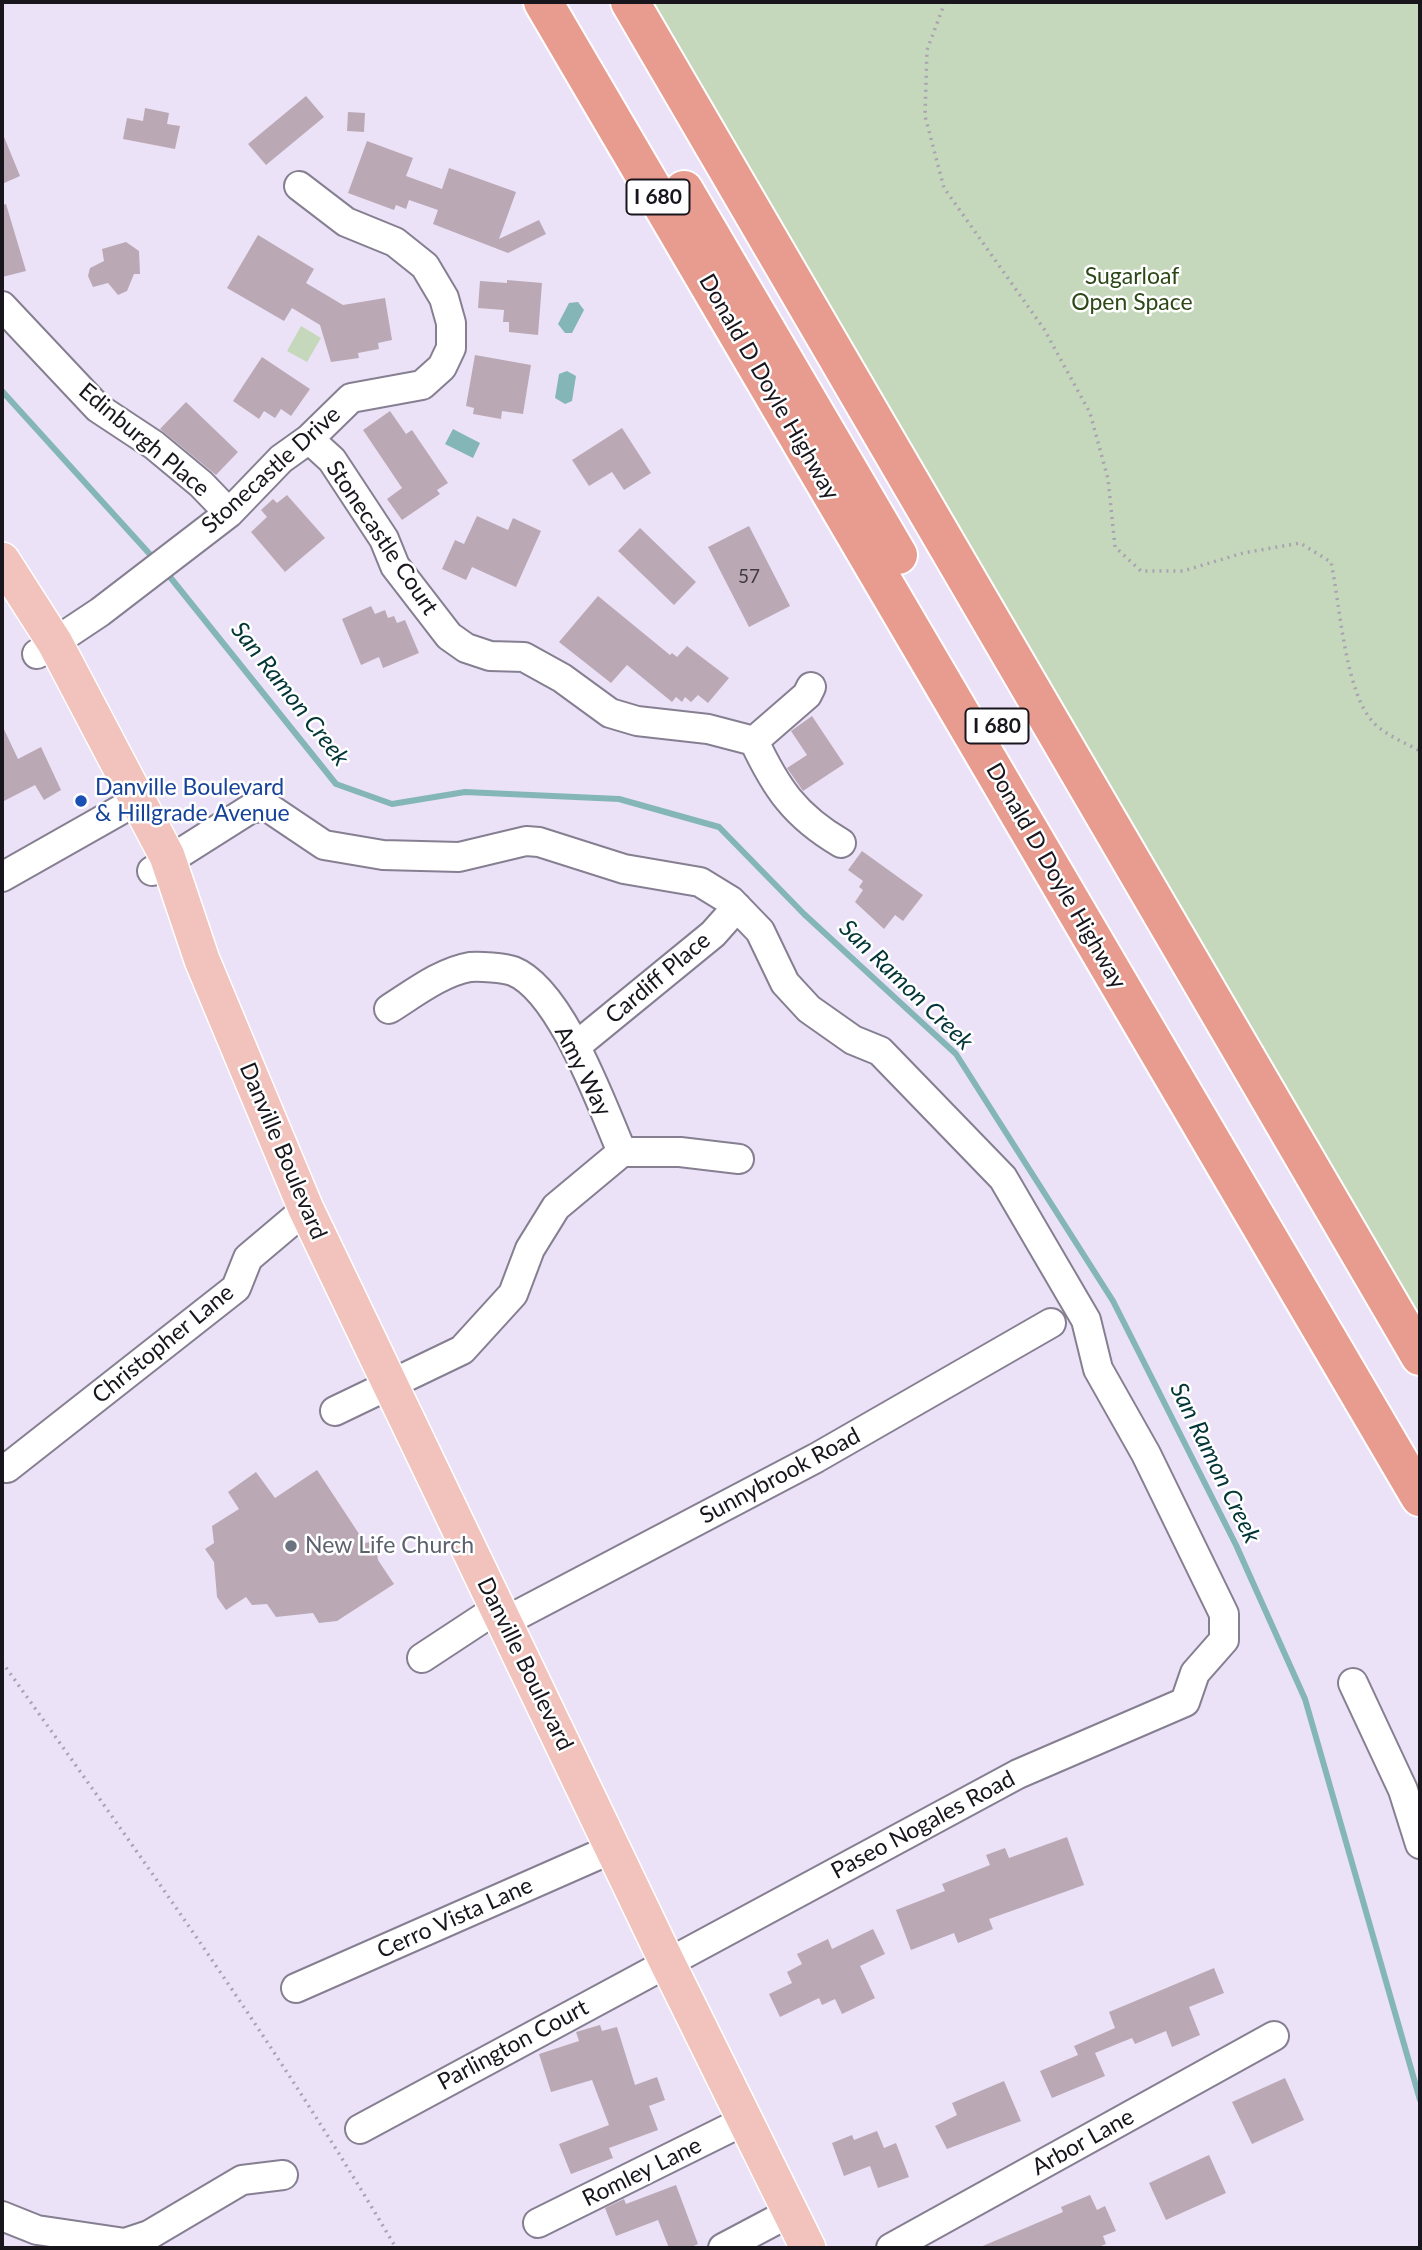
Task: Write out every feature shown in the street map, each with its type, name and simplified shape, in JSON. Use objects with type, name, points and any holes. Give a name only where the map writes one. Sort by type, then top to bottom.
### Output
[{"type":"highway","name":"Donald D Doyle Highway","points":[[543,2],[1420,1497]]},
{"type":"highway","name":"I 680","points":[[572,2],[761,317],[1420,1451]]},
{"type":"highway","name":"I 680","points":[[630,2],[1420,1356]]},
{"type":"main road","name":"Danville Boulevard","points":[[2,560],[130,804],[202,960],[306,1209],[667,1962],[808,2248]]},
{"type":"main road","name":"Danville Boulevard","points":[[2,591],[46,648]]},
{"type":"street","name":"Stonecastle Drive","points":[[46,648],[218,521],[281,459],[309,439],[351,398],[422,384],[442,367],[450,348],[451,323],[444,298],[425,266],[395,242],[346,222],[299,186]]},
{"type":"street","name":"Edinburgh Place","points":[[2,306],[98,408],[154,445],[201,484],[218,521]]},
{"type":"street","name":"Stonecastle Court","points":[[309,439],[332,460],[384,540],[395,566],[449,636],[466,648],[490,656],[524,657],[562,678],[610,713],[637,721],[708,729],[754,741]]},
{"type":"street","points":[[811,687],[807,695],[754,741],[773,780],[803,816],[811,825],[841,843]]},
{"type":"street","points":[[2,877],[130,804]]},
{"type":"street","points":[[160,867],[250,809],[266,806],[324,845],[383,855],[459,857],[526,841],[539,842],[624,869],[700,883],[737,907]]},
{"type":"street","name":"Cardiff Place","points":[[576,1046],[713,934],[737,907]]},
{"type":"street","name":"Paseo Nogales Road","points":[[667,1962],[1018,1774],[1185,1702],[1195,1674],[1224,1640],[1224,1614],[1152,1466],[1098,1369],[1086,1320],[1003,1178],[880,1051],[853,1040],[809,1009],[785,983],[760,931],[737,907]]},
{"type":"street","name":"Amy Way","points":[[390,1010],[430,984],[471,967],[513,971],[539,991],[576,1046],[622,1152]]},
{"type":"street","points":[[335,1411],[391,1387],[462,1350],[513,1294],[530,1249],[556,1207],[622,1152],[680,1152],[739,1159]]},
{"type":"street","name":"Christopher Lane","points":[[7,1468],[236,1288],[248,1258],[306,1209]]},
{"type":"street","name":"Sunnybrook Road","points":[[422,1658],[501,1615],[816,1458],[1051,1323]]},
{"type":"street","points":[[1353,1683],[1403,1790],[1420,1844]]},
{"type":"street","name":"Cerro Vista Lane","points":[[296,1987],[614,1847]]},
{"type":"street","name":"Parlington Court","points":[[360,2129],[667,1962]]},
{"type":"street","name":"Arbor Lane","points":[[891,2248],[1274,2036]]},
{"type":"street","name":"Romley Lane","points":[[538,2223],[746,2120]]},
{"type":"street","points":[[2,2216],[37,2230],[125,2243],[149,2235],[242,2179],[283,2175]]},
{"type":"street","points":[[723,2248],[791,2212]]},
{"type":"path","points":[[945,2],[927,50],[925,116],[944,188],[1044,329],[1090,413],[1108,479],[1115,547],[1141,571],[1183,571],[1243,554],[1300,543],[1331,562],[1340,602],[1349,675],[1373,723],[1420,751]]},
{"type":"path","points":[[2,1662],[240,2000],[325,2126],[396,2248]]},
{"type":"green space","name":"Sugarloaf Open Space","points":[[630,2],[1420,2],[1420,1356]]},
{"type":"green space","points":[[301,326],[321,338],[307,362],[287,351]]},
{"type":"shaded area","points":[[578,302],[584,310],[572,333],[565,333],[558,324],[569,303]]},
{"type":"shaded area","points":[[567,371],[576,376],[572,401],[565,404],[555,398],[559,374]]},
{"type":"shaded area","points":[[453,429],[480,443],[473,458],[445,444]]},
{"type":"building","points":[[306,96],[324,117],[266,165],[248,144]]},
{"type":"building","points":[[145,108],[169,113],[167,124],[180,126],[175,149],[123,139],[127,118],[143,121]]},
{"type":"building","points":[[348,112],[365,113],[364,132],[347,131]]},
{"type":"building","points":[[2,132],[20,176],[2,184]]},
{"type":"building","points":[[367,141],[413,158],[406,176],[442,189],[449,168],[516,192],[499,239],[539,220],[546,234],[508,253],[433,224],[438,210],[409,200],[406,209],[396,205],[394,210],[348,193]]},
{"type":"building","points":[[6,204],[26,271],[2,277],[2,205]]},
{"type":"building","points":[[258,235],[314,269],[306,283],[343,305],[385,298],[392,340],[378,343],[379,349],[358,353],[359,358],[331,362],[320,325],[292,308],[284,321],[227,288]]},
{"type":"building","points":[[126,242],[139,251],[140,274],[134,274],[127,291],[118,295],[108,283],[93,287],[88,276],[90,268],[104,261],[102,249]]},
{"type":"building","points":[[507,280],[542,283],[538,335],[509,332],[509,322],[503,322],[504,310],[478,308],[480,281],[507,283]]},
{"type":"building","points":[[475,355],[531,365],[523,414],[502,411],[501,419],[473,414],[474,408],[466,406]]},
{"type":"building","points":[[262,357],[310,389],[291,416],[281,409],[275,418],[264,411],[259,419],[233,401]]},
{"type":"building","points":[[186,402],[238,452],[216,475],[160,429]]},
{"type":"building","points":[[390,411],[406,434],[412,430],[448,483],[437,490],[440,494],[402,520],[387,499],[402,488],[363,430]]},
{"type":"building","points":[[622,428],[651,473],[624,490],[612,472],[589,486],[572,460]]},
{"type":"building","points":[[287,495],[325,538],[285,572],[251,532],[267,517],[261,510],[273,499],[277,503]]},
{"type":"building","points":[[477,516],[508,530],[513,518],[541,531],[516,587],[472,567],[466,580],[442,569],[455,540],[464,544]]},
{"type":"building","points":[[749,526],[790,606],[749,627],[708,547]]},
{"type":"building","points":[[640,528],[696,582],[674,605],[618,551]]},
{"type":"building","points":[[598,596],[670,655],[672,653],[677,657],[687,646],[729,678],[708,703],[698,695],[691,702],[685,697],[682,702],[676,697],[672,702],[627,665],[611,683],[559,642]]},
{"type":"building","points":[[371,606],[375,614],[385,610],[388,618],[394,616],[397,623],[405,620],[419,653],[383,668],[379,657],[361,665],[342,619]]},
{"type":"building","points":[[812,716],[844,764],[803,791],[787,768],[807,755],[791,731]]},
{"type":"building","points":[[2,725],[18,759],[41,747],[61,790],[44,800],[35,785],[2,802]]},
{"type":"building","points":[[862,851],[923,895],[903,921],[895,915],[884,929],[855,902],[863,890],[859,887],[863,881],[848,870]]},
{"type":"building","name":"New Life Church","points":[[317,1470],[365,1543],[370,1542],[394,1584],[337,1621],[319,1623],[313,1613],[276,1617],[267,1604],[252,1605],[246,1597],[226,1610],[217,1597],[214,1562],[205,1549],[214,1543],[212,1526],[239,1509],[228,1492],[256,1472],[275,1498]]},
{"type":"building","points":[[1067,1837],[1084,1885],[989,1919],[993,1929],[958,1943],[954,1933],[911,1950],[896,1910],[945,1891],[942,1884],[990,1865],[986,1855],[1005,1848],[1009,1858]]},
{"type":"building","points":[[873,1929],[885,1954],[860,1966],[875,1998],[842,2014],[835,1999],[822,2005],[819,1998],[780,2017],[769,1994],[792,1983],[787,1972],[802,1964],[797,1954],[828,1939],[832,1949]]},
{"type":"building","points":[[1214,1968],[1224,1993],[1189,2007],[1200,2035],[1172,2047],[1166,2031],[1135,2044],[1132,2038],[1095,2053],[1105,2076],[1052,2098],[1040,2071],[1078,2055],[1074,2046],[1115,2028],[1109,2012]]},
{"type":"building","points":[[600,2025],[602,2031],[617,2027],[635,2085],[657,2077],[665,2100],[649,2106],[658,2130],[609,2148],[613,2158],[571,2174],[559,2144],[609,2125],[592,2080],[551,2092],[539,2054],[579,2041],[576,2032]]},
{"type":"building","points":[[1285,2078],[1304,2120],[1252,2144],[1232,2102]]},
{"type":"building","points":[[1004,2081],[1021,2121],[947,2149],[935,2126],[957,2115],[952,2103]]},
{"type":"building","points":[[877,2131],[884,2148],[896,2143],[909,2177],[878,2188],[870,2166],[844,2176],[832,2143],[852,2135],[854,2140]]},
{"type":"building","points":[[1209,2155],[1226,2193],[1166,2220],[1149,2183]]},
{"type":"building","points":[[676,2185],[698,2244],[689,2248],[669,2248],[658,2220],[616,2236],[605,2208],[624,2199],[626,2204]]},
{"type":"building","points":[[1090,2195],[1097,2210],[1105,2206],[1116,2231],[1103,2236],[1106,2244],[1096,2248],[978,2248],[1063,2212],[1061,2207]]},
{"type":"waterway","name":"San Ramon Creek","points":[[2,391],[156,561]]},
{"type":"waterway","name":"San Ramon Creek","points":[[166,572],[336,784],[392,804],[465,792],[619,799],[719,827],[804,914],[956,1054],[1113,1301],[1236,1545],[1305,1699],[1420,2100]]},
{"type":"place","name":"Danville Boulevard & Hillgrade Avenue","points":[[81,801]]},
{"type":"place","name":"New Life Church","points":[[291,1546]]}]
